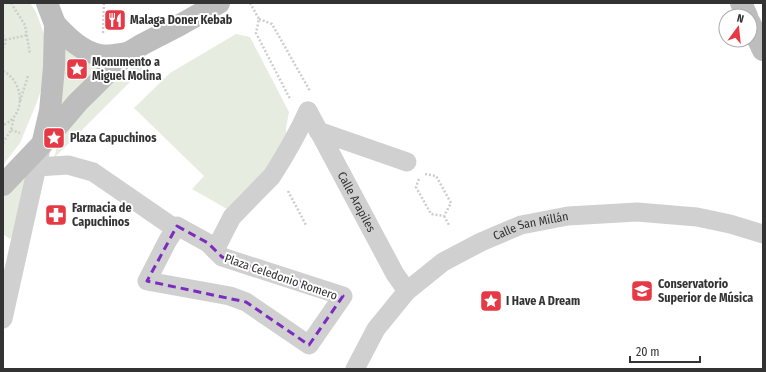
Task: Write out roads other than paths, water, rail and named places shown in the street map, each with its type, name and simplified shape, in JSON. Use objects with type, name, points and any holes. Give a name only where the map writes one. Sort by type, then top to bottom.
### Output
[{"type":"main road","points":[[47,3],[55,24],[66,36],[84,50],[101,55],[128,53]]},
{"type":"main road","points":[[33,140],[78,102],[128,53],[219,3]]},
{"type":"main road","points":[[3,185],[50,111],[54,67],[55,24]]},
{"type":"street","name":"Calle Arapiles","points":[[215,250],[232,217],[272,176],[295,139],[308,111],[395,274],[407,291]]},
{"type":"street","points":[[318,131],[406,162]]},
{"type":"street","points":[[3,319],[10,254],[37,167],[33,140]]},
{"type":"street","points":[[37,167],[68,165],[94,172],[170,225]]},
{"type":"street","name":"Calle San Millán","points":[[355,369],[376,329],[407,291],[443,262],[481,242],[521,225],[568,216],[637,212],[697,217],[730,224],[763,234]]},
{"type":"street","name":"Plaza Celedonio Romero","points":[[177,226],[208,243],[215,250],[222,257],[343,296],[309,345],[246,302],[230,296],[147,281],[177,226]]},
{"type":"place","name":"Malaga Doner Kebab","points":[[115,20]]},
{"type":"place","name":"Monumento a Miguel Molina","points":[[77,69]]},
{"type":"place","name":"Plaza Capuchinos","points":[[54,138]]},
{"type":"place","name":"Farmacia de Capuchinos","points":[[56,215]]},
{"type":"place","name":"Conservatorio Superior de Música","points":[[642,291]]},
{"type":"place","name":"I Have A Dream","points":[[491,301]]}]
